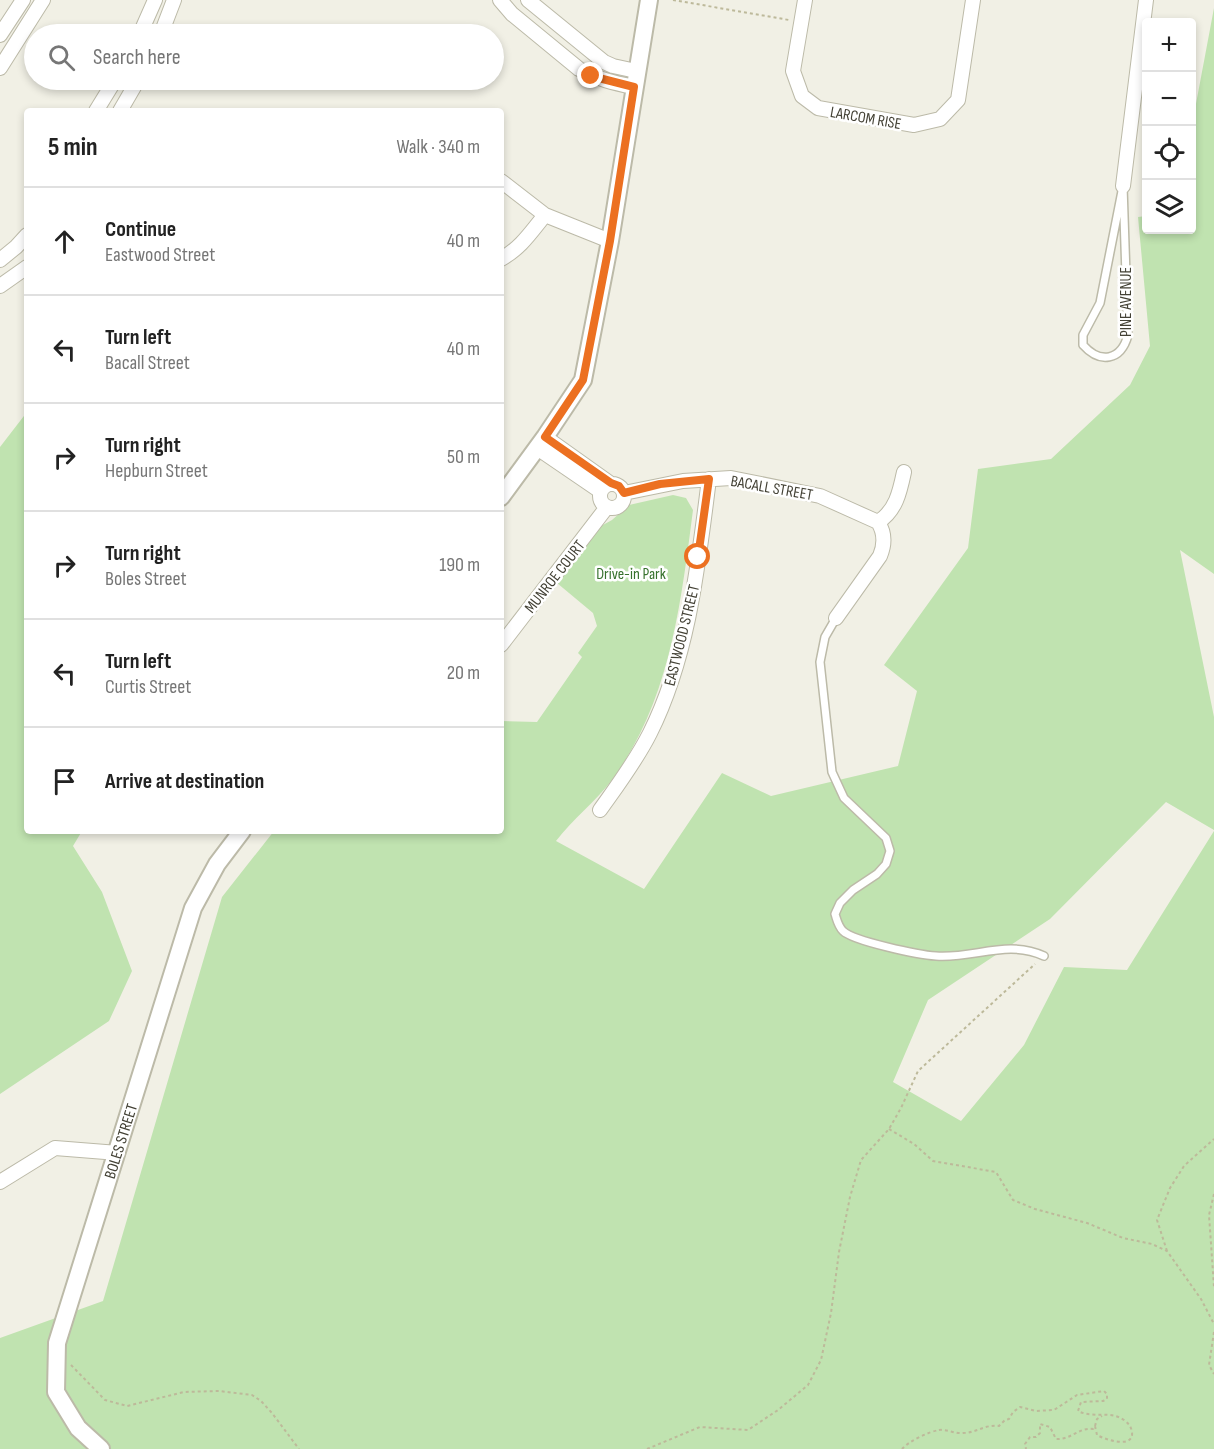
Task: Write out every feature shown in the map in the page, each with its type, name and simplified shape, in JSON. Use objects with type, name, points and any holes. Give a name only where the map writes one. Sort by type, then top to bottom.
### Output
[{"type":"street","points":[[0,35],[23,0]]},
{"type":"street","points":[[28,24],[43,0]]},
{"type":"street","points":[[144,24],[155,0]]},
{"type":"street","points":[[165,24],[174,0]]},
{"type":"street","points":[[500,0],[512,14],[579,69],[591,76],[635,79]]},
{"type":"street","points":[[528,0],[604,62],[635,79]]},
{"type":"street","points":[[504,493],[583,380],[610,241],[649,0]]},
{"type":"street","name":"LARCOM RISE","points":[[805,0],[793,71],[802,96],[818,108],[914,125],[940,119],[958,100],[973,0]]},
{"type":"street","name":"PINE AVENUE","points":[[1123,186],[1146,0]]},
{"type":"street","points":[[0,68],[24,30]]},
{"type":"street","points":[[98,108],[109,90]]},
{"type":"street","points":[[122,108],[132,90]]},
{"type":"street","points":[[504,183],[545,215],[610,241]]},
{"type":"street","points":[[504,257],[521,246],[545,215]]},
{"type":"street","points":[[0,260],[24,238]]},
{"type":"street","points":[[0,286],[24,269]]},
{"type":"street","points":[[0,291],[0,299]]},
{"type":"street","points":[[541,442],[606,487],[619,486],[624,493],[620,506],[607,507],[600,501],[606,487]]},
{"type":"street","points":[[836,618],[880,556],[884,537],[879,522],[885,518],[895,503],[904,472]]},
{"type":"street","name":"BACALL STREET","points":[[624,493],[660,484],[709,479],[751,481],[820,496],[879,522]]},
{"type":"street","name":"EASTWOOD STREET","points":[[600,810],[621,781],[649,734],[671,681],[691,601],[709,479]]},
{"type":"street","name":"MUNROE COURT","points":[[504,641],[607,507]]},
{"type":"street","name":"BOLES STREET","points":[[101,1449],[78,1428],[56,1392],[57,1342],[193,908],[217,864],[240,834]]},
{"type":"street","points":[[0,1182],[55,1148],[118,1153]]},
{"type":"lane","name":"PINE AVENUE","points":[[1123,186],[1128,335],[1125,346],[1118,353],[1108,358],[1098,357],[1083,345],[1083,335],[1100,303],[1123,186]]},
{"type":"lane","points":[[836,618],[825,637],[820,662],[832,772],[844,798],[886,838],[890,851],[886,864],[877,874],[840,903],[836,914],[838,924],[844,932],[857,938],[936,956],[1016,948],[1044,957]]},
{"type":"path","points":[[673,0],[801,22]]},
{"type":"path","points":[[647,1449],[700,1427],[748,1430],[778,1410],[808,1385],[821,1360],[831,1314],[839,1252],[861,1160],[889,1129],[918,1071],[1044,957]]},
{"type":"path","points":[[889,1129],[914,1144],[933,1161],[996,1172],[1013,1200],[1035,1209],[1087,1223],[1123,1238],[1152,1244],[1167,1251]]},
{"type":"path","points":[[1214,1139],[1184,1166],[1170,1188],[1157,1220],[1167,1251],[1201,1299],[1214,1324]]},
{"type":"path","points":[[1214,1194],[1209,1215],[1214,1287]]},
{"type":"path","points":[[1214,1332],[1209,1365],[1214,1374]]},
{"type":"path","points":[[57,1342],[68,1362],[105,1400],[127,1406],[184,1392],[219,1391],[252,1395],[272,1413],[299,1449]]},
{"type":"path","points":[[1209,1365],[1214,1369]]},
{"type":"path","points":[[902,1449],[915,1438],[940,1430],[965,1433],[984,1426],[999,1426],[1020,1407],[1036,1411],[1054,1410],[1081,1394],[1104,1391],[1107,1394],[1107,1399],[1103,1401],[1081,1402],[1078,1407],[1078,1411],[1084,1414],[1102,1416]]},
{"type":"path","points":[[1110,1414],[1131,1426],[1131,1438],[1127,1442],[1116,1442],[1102,1438],[1095,1433],[1095,1426],[1097,1419],[1110,1414]]},
{"type":"path","points":[[1026,1449],[1025,1444],[1030,1437],[1036,1437],[1040,1433],[1040,1424],[1050,1427],[1056,1439],[1060,1440],[1068,1439],[1083,1429],[1093,1429],[1095,1426]]},
{"type":"green space","name":"Drive-in Park","points":[[1214,8],[1214,574],[1180,550],[1214,717],[1214,830],[1166,802],[1050,919],[928,1000],[893,1082],[961,1121],[1024,1045],[1064,967],[1127,970],[1214,831],[1214,1449],[0,1449],[0,1338],[103,1301],[222,897],[272,834],[504,834],[504,721],[537,722],[582,657],[578,653],[597,626],[593,613],[557,583],[601,526],[612,520],[629,505],[673,495],[686,498],[693,510],[677,615],[660,684],[632,750],[612,780],[556,841],[644,889],[722,773],[771,796],[898,766],[917,691],[884,665],[968,548],[978,469],[1051,459],[1130,385],[1150,346],[1138,217],[1142,216],[1142,234],[1196,234],[1196,104]]},
{"type":"green space","points":[[24,416],[24,834],[80,834],[73,846],[102,892],[132,971],[109,1021],[0,1094],[0,447]]},
{"type":"route","points":[[591,76],[634,87],[610,241],[583,380],[545,437],[611,483],[619,486],[624,493],[660,484],[709,479],[698,557]]}]
